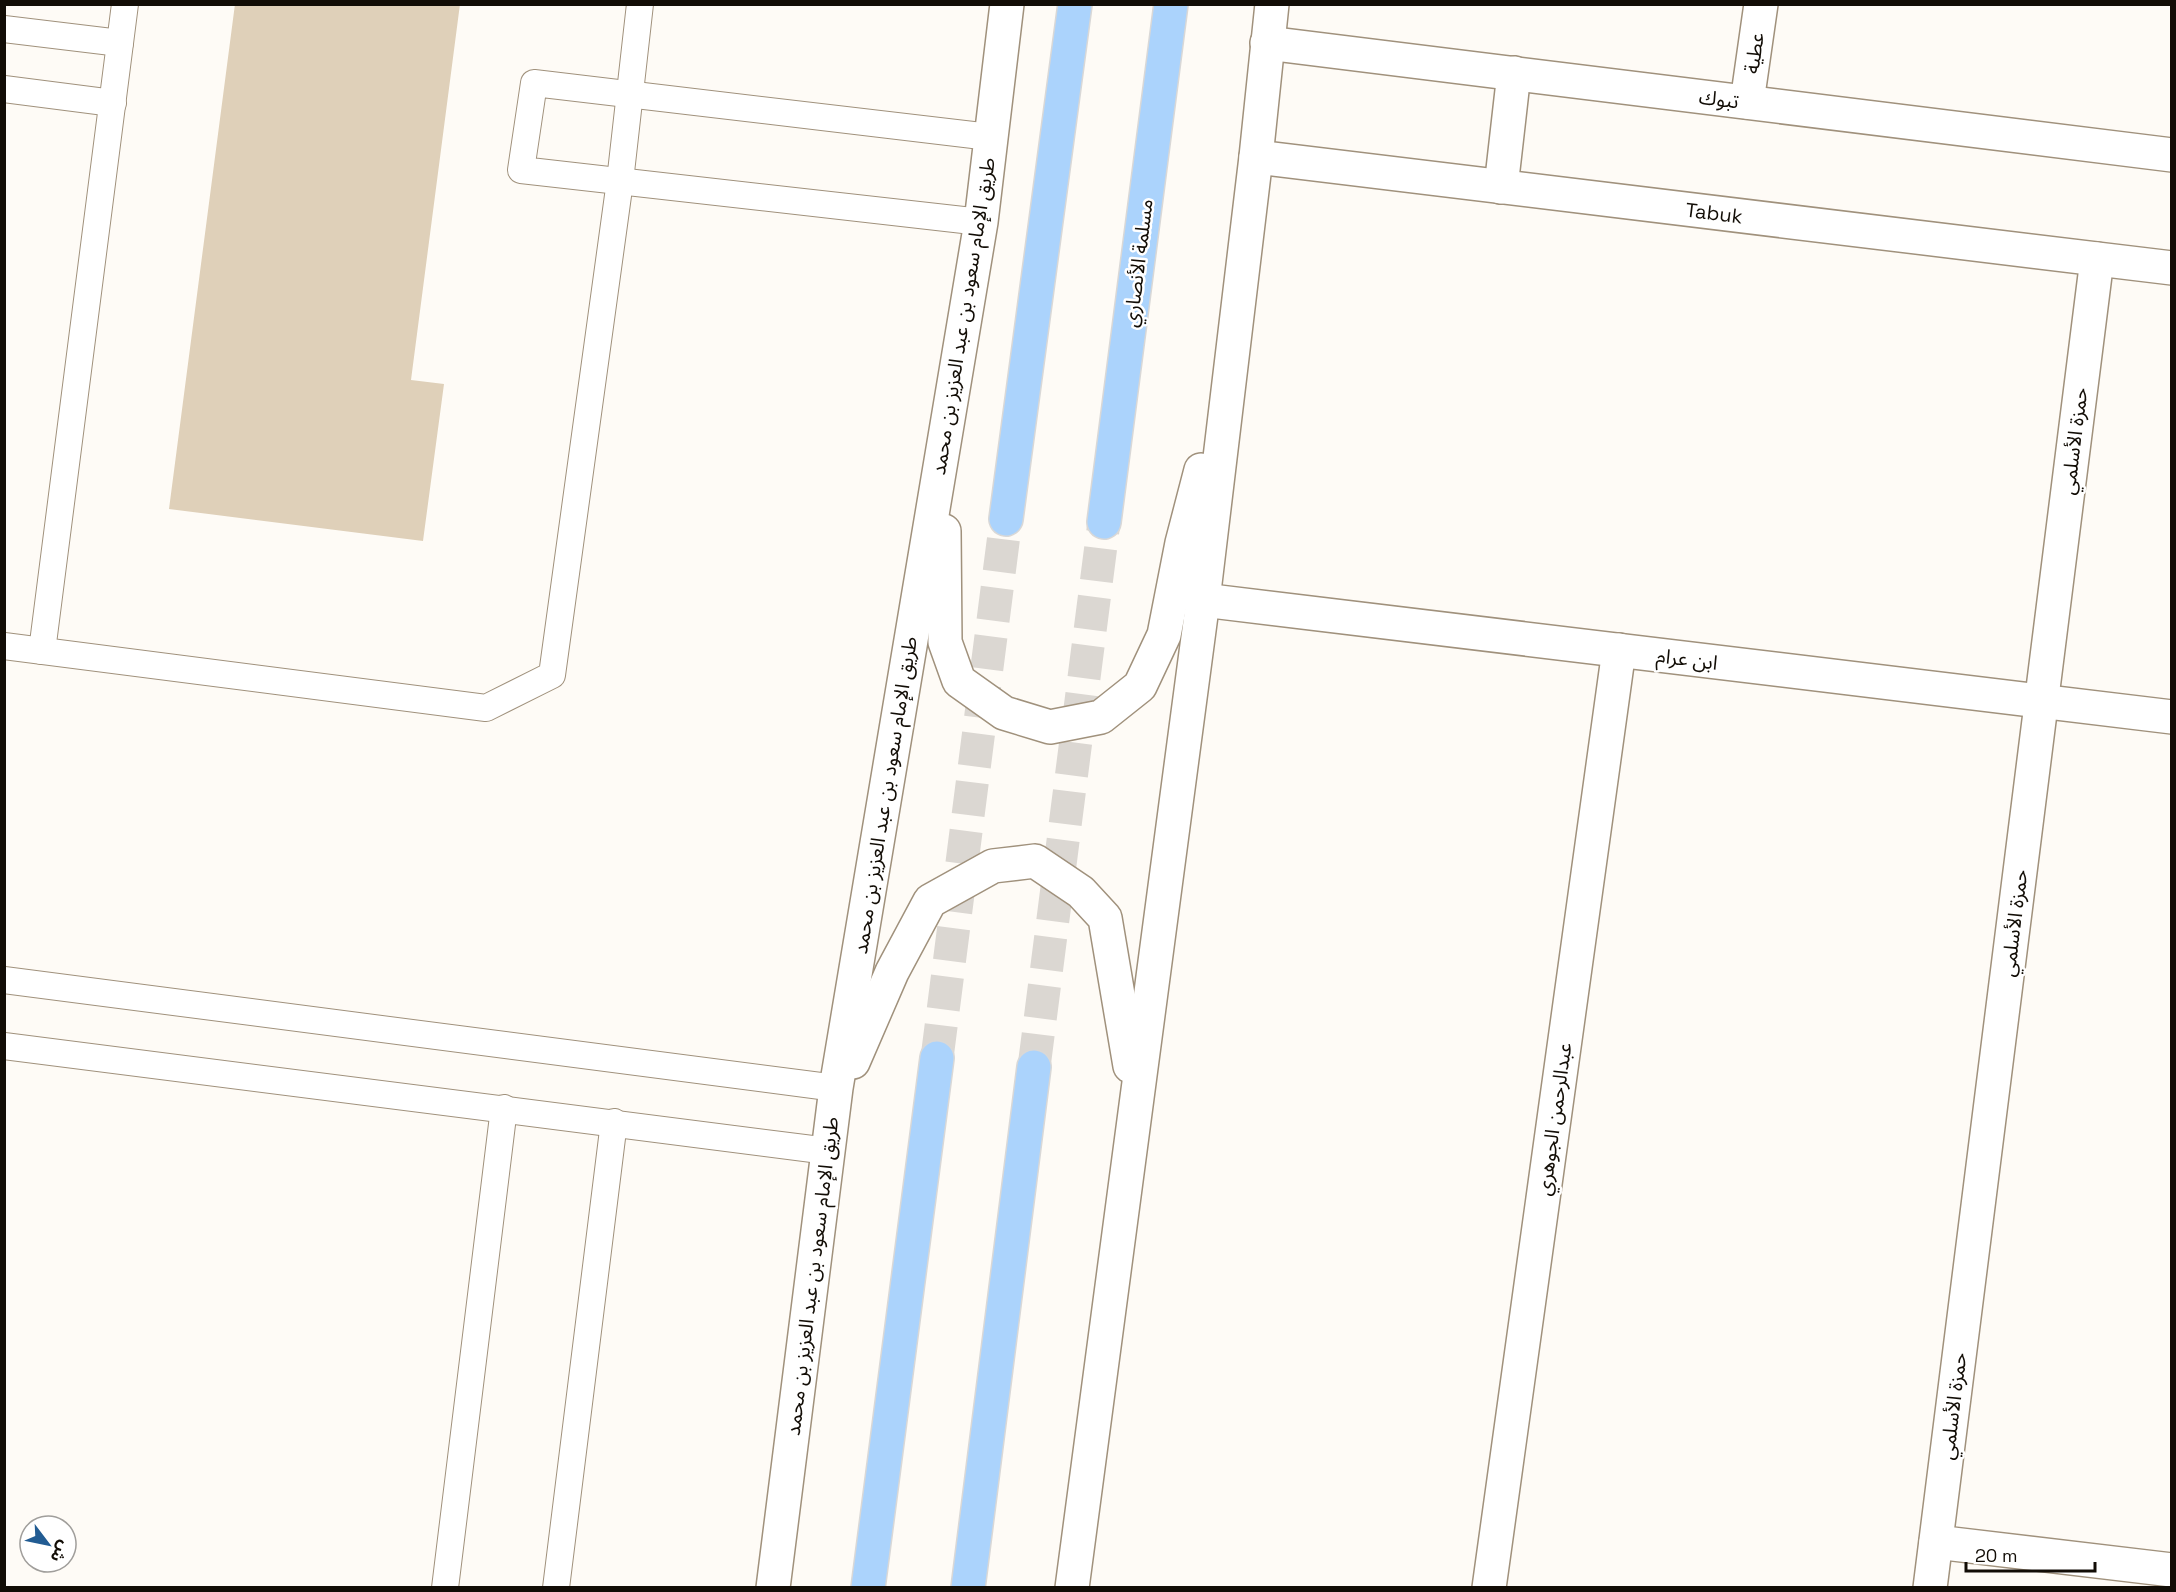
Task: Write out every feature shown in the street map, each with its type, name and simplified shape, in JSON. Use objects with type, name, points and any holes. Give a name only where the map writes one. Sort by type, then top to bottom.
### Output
[{"type":"main road","points":[[1006,519],[1076,4]]},
{"type":"main road","name":"مسلمة الأنصاري","points":[[1104,522],[1171,4]]},
{"type":"main road","points":[[868,1587],[936,1058]]},
{"type":"main road","points":[[968,1587],[1034,1067]]},
{"type":"street","name":"طريق الإمام سعود بن عبد العزيز بن محمد","points":[[773,1587],[834,1099],[981,222],[1007,4]]},
{"type":"street","points":[[1072,1587],[1203,600],[1272,4]]},
{"type":"street","name":"عطية","points":[[1748,102],[1761,4]]},
{"type":"street","name":"تبوك","points":[[1267,43],[2172,154]]},
{"type":"street","points":[[1501,187],[1514,73]]},
{"type":"street","name":"Tabuk","points":[[1256,157],[2172,268]]},
{"type":"street","name":"حمزة الأسلمي","points":[[1930,1587],[2097,259]]},
{"type":"street","points":[[946,424],[945,642],[959,681],[1004,713],[1050,727],[1101,717],[1140,686],[1164,635],[1182,543],[1235,335]]},
{"type":"street","name":"ابن عرام","points":[[1203,600],[2172,717]]},
{"type":"street","name":"عبدالرحمن الجوهري","points":[[1489,1587],[1619,650]]},
{"type":"street","points":[[834,1099],[892,972],[930,901],[993,866],[1035,861],[1081,892],[1105,918],[1136,1104]]},
{"type":"street","points":[[1936,1542],[2172,1570]]},
{"type":"lane","points":[[42,651],[125,4]]},
{"type":"lane","points":[[4,646],[486,708],[552,675],[620,182],[640,4]]},
{"type":"lane","points":[[4,28],[120,43]]},
{"type":"lane","points":[[981,222],[521,170],[534,83],[990,137]]},
{"type":"lane","points":[[4,89],[113,103]]},
{"type":"lane","points":[[4,980],[834,1099]]},
{"type":"lane","points":[[4,1046],[828,1151]]},
{"type":"lane","points":[[445,1587],[504,1108]]},
{"type":"lane","points":[[556,1587],[614,1122]]},
{"type":"building","points":[[235,4],[460,4],[411,380],[444,384],[423,541],[169,509]]},
{"type":"tunnel","points":[[937,1058],[1006,519]]},
{"type":"tunnel","points":[[1034,1067],[1104,522]]}]
